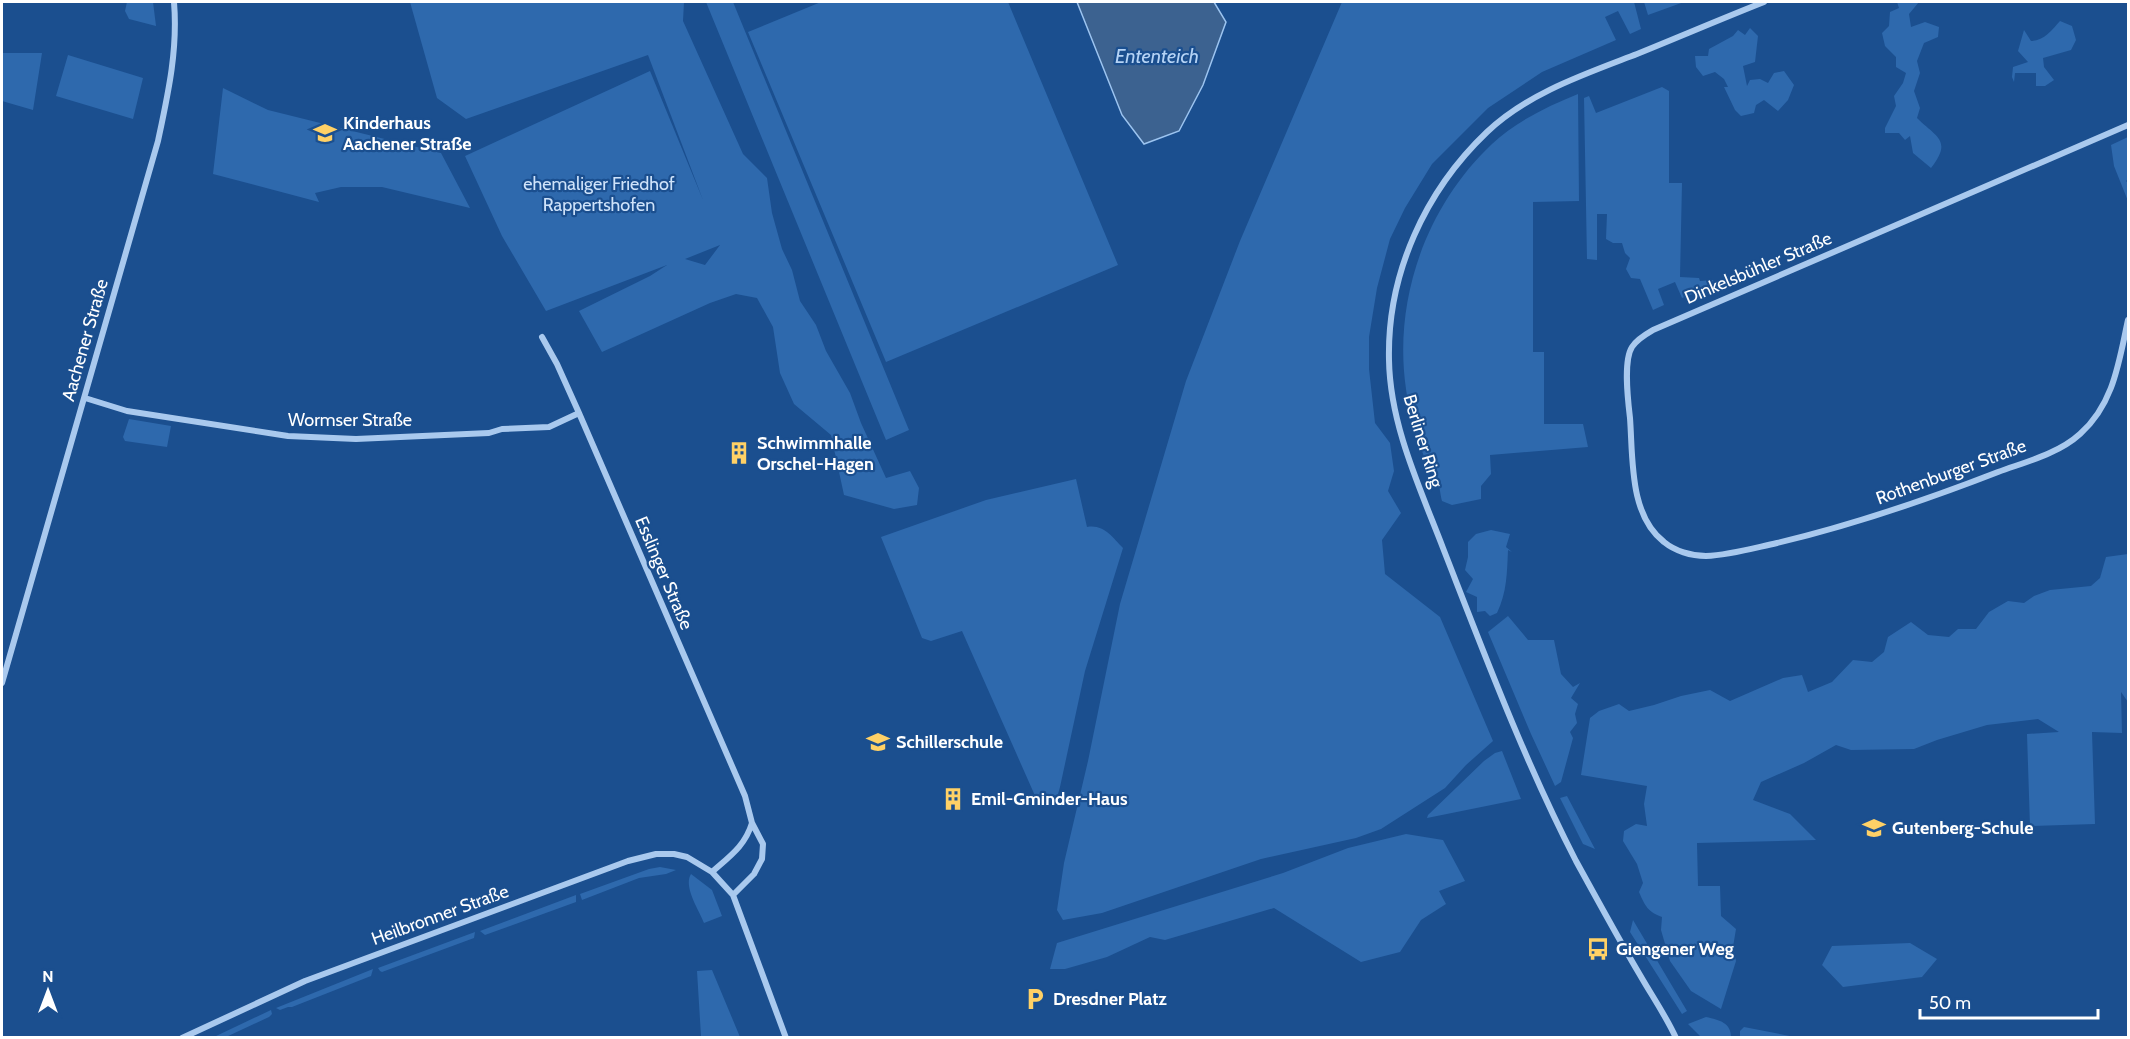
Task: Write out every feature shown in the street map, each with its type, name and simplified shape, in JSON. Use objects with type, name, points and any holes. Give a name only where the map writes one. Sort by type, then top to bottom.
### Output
[{"type":"street","name":"Aachener Straße","points":[[2,683],[158,141],[172,75],[175,41],[174,2]]},
{"type":"street","name":"Berliner Ring","points":[[1676,1038],[1577,861],[1545,798],[1481,645],[1416,476],[1400,426],[1392,394],[1389,360],[1390,327],[1396,288],[1411,241],[1438,190],[1487,132],[1526,102],[1575,78],[1764,2]]},
{"type":"street","name":"Dinkelsbühler Straße","points":[[1705,556],[1690,554],[1663,542],[1649,525],[1641,507],[1634,473],[1628,371],[1628,356],[1640,338],[1653,330],[2128,125]]},
{"type":"street","name":"Rothenburger Straße","points":[[1705,556],[1740,552],[1868,518],[1942,494],[2052,451],[2079,435],[2093,421],[2109,396],[2128,320]]},
{"type":"street","name":"Esslinger Straße","points":[[542,337],[579,413],[745,796],[752,823],[764,844],[762,859],[754,874],[733,895]]},
{"type":"street","name":"Wormser Straße","points":[[85,398],[127,411],[309,438],[356,439],[480,434],[502,429],[549,428],[579,413]]},
{"type":"street","points":[[752,823],[748,837],[712,872],[733,895],[786,1038]]},
{"type":"street","name":"Heilbronner Straße","points":[[182,1038],[304,981],[636,859],[656,854],[674,854],[687,857],[712,872]]},
{"type":"green space","points":[[127,2],[153,2],[156,26],[129,19],[125,11]]},
{"type":"green space","name":"ehemaliger Friedhof Rappertshofen","points":[[410,2],[684,2],[683,21],[743,154],[767,178],[772,213],[800,301],[816,325],[826,351],[850,393],[886,478],[910,471],[919,488],[917,505],[894,509],[844,495],[831,435],[794,404],[780,373],[773,327],[757,298],[736,294],[710,303],[602,352],[579,311],[650,276],[667,265],[546,311],[502,236],[465,156],[650,71],[703,200],[648,55],[466,119],[437,98]],"holes":[[[720,245],[705,265],[685,259]]]},
{"type":"green space","points":[[706,2],[733,2],[909,430],[886,440]]},
{"type":"green space","points":[[821,2],[1008,2],[1118,265],[886,362],[748,32]]},
{"type":"green space","points":[[1342,2],[1634,2],[1641,29],[1630,34],[1618,11],[1605,17],[1616,40],[1542,72],[1488,108],[1432,164],[1405,208],[1390,239],[1377,288],[1369,337],[1369,369],[1375,423],[1390,443],[1394,471],[1388,491],[1401,513],[1382,540],[1385,574],[1440,617],[1493,741],[1445,788],[1381,829],[1356,838],[1261,859],[1102,913],[1063,920],[1057,910],[1064,863],[1088,761],[1120,604],[1186,381],[1240,241]]},
{"type":"green space","points":[[1644,2],[1684,2],[1648,15]]},
{"type":"green space","points":[[1897,2],[1919,2],[1909,14],[1911,27],[1925,22],[1939,27],[1938,37],[1924,43],[1917,61],[1920,73],[1914,91],[1920,108],[1917,118],[1936,135],[1941,145],[1941,151],[1931,168],[1913,153],[1910,136],[1905,140],[1899,133],[1885,133],[1885,128],[1896,106],[1894,96],[1903,83],[1906,73],[1896,67],[1896,57],[1885,46],[1882,33],[1889,26],[1890,12],[1899,8]]},
{"type":"green space","points":[[2060,21],[2072,26],[2076,40],[2071,50],[2043,58],[2044,67],[2054,80],[2045,86],[2036,86],[2036,73],[2015,73],[2014,82],[2013,67],[2028,62],[2018,51],[2024,30],[2031,41],[2036,41]]},
{"type":"green space","points":[[1750,28],[1758,36],[1755,62],[1743,66],[1747,86],[1750,80],[1760,79],[1768,83],[1774,73],[1784,71],[1794,85],[1788,100],[1778,111],[1764,100],[1756,105],[1754,113],[1741,116],[1735,110],[1724,87],[1728,87],[1724,79],[1715,72],[1703,76],[1696,67],[1695,56],[1708,56],[1709,49],[1733,36],[1738,30],[1745,35]]},
{"type":"green space","points":[[2,53],[42,53],[33,110],[2,101]]},
{"type":"green space","points":[[68,55],[143,78],[133,119],[56,96]]},
{"type":"green space","points":[[1662,87],[1669,91],[1669,183],[1682,183],[1680,277],[1699,278],[1700,281],[1713,280],[1715,285],[1682,298],[1675,282],[1658,289],[1664,305],[1653,310],[1640,279],[1631,278],[1626,269],[1630,258],[1625,253],[1622,243],[1613,243],[1606,239],[1607,214],[1597,214],[1597,260],[1587,259],[1584,98],[1589,96],[1596,113]]},
{"type":"green space","points":[[223,88],[268,110],[441,153],[470,208],[382,187],[341,187],[315,193],[319,202],[213,174]]},
{"type":"green space","points":[[1578,94],[1579,201],[1533,202],[1533,352],[1544,352],[1544,424],[1583,424],[1588,447],[1490,455],[1491,474],[1481,486],[1481,499],[1452,505],[1442,501],[1437,479],[1424,456],[1406,389],[1403,355],[1405,322],[1410,289],[1419,256],[1432,225],[1449,196],[1492,144],[1532,115]]},
{"type":"green space","points":[[2128,137],[2128,179],[2126,181],[2128,201],[2114,166],[2111,145]]},
{"type":"green space","points":[[129,419],[171,426],[167,447],[125,441],[123,437]]},
{"type":"green space","points":[[1076,479],[1087,527],[1103,529],[1123,548],[1085,671],[1056,801],[1040,807],[962,631],[931,641],[922,638],[881,537],[986,500]]},
{"type":"green space","points":[[1491,530],[1510,534],[1506,547],[1512,552],[1508,550],[1503,598],[1497,613],[1490,616],[1485,611],[1477,612],[1477,597],[1466,592],[1473,579],[1465,570],[1468,542],[1476,534]]},
{"type":"green space","points":[[2128,554],[2128,702],[2121,692],[2122,733],[2092,732],[2095,824],[2030,826],[2027,734],[2059,732],[2038,719],[1987,725],[1914,749],[1851,750],[1836,745],[1804,763],[1761,782],[1753,800],[1790,814],[1816,840],[1697,843],[1698,886],[1720,886],[1721,916],[1736,929],[1733,947],[1736,961],[1721,1009],[1691,991],[1670,961],[1661,930],[1662,917],[1650,911],[1643,901],[1639,892],[1643,883],[1637,864],[1623,841],[1624,831],[1636,824],[1647,826],[1644,804],[1647,786],[1581,775],[1590,718],[1599,711],[1619,704],[1629,711],[1710,690],[1730,701],[1783,678],[1802,675],[1808,692],[1832,682],[1853,660],[1872,662],[1884,652],[1888,637],[1911,622],[1928,635],[1949,637],[1958,629],[1976,629],[1989,612],[2008,601],[2024,603],[2050,590],[2091,586],[2100,578],[2106,557]]},
{"type":"green space","points":[[1508,616],[1528,640],[1554,640],[1561,674],[1573,687],[1580,683],[1571,698],[1578,704],[1575,714],[1577,723],[1570,732],[1573,738],[1561,782],[1555,786],[1488,632]]},
{"type":"green space","points":[[1502,751],[1521,799],[1427,818],[1484,761]]},
{"type":"green space","points":[[1567,796],[1595,849],[1583,844],[1560,798]]},
{"type":"green space","points":[[1406,834],[1443,840],[1465,881],[1439,891],[1446,904],[1421,920],[1400,952],[1361,962],[1274,908],[1165,940],[1150,937],[1107,957],[1065,969],[1050,969],[1057,943],[1283,873],[1348,848]]},
{"type":"green space","points":[[660,867],[676,870],[639,878],[582,900],[580,894]]},
{"type":"green space","points":[[691,874],[712,890],[722,916],[704,923],[690,892]]},
{"type":"green space","points":[[576,895],[576,902],[485,935],[480,931]]},
{"type":"green space","points":[[1633,920],[1687,1011],[1682,1014],[1630,932]]},
{"type":"green space","points":[[475,932],[474,938],[382,972],[378,968]]},
{"type":"green space","points":[[1910,943],[1937,959],[1922,977],[1843,987],[1822,965],[1832,946]]},
{"type":"green space","points":[[373,969],[371,976],[292,1007],[280,1010],[276,1008]]},
{"type":"green space","points":[[712,970],[740,1037],[688,1037],[701,1036],[697,971]]},
{"type":"green space","points":[[271,1010],[272,1014],[269,1017],[226,1037],[214,1037]]},
{"type":"green space","points":[[1706,1017],[1727,1025],[1731,1037],[1701,1037],[1688,1024]]},
{"type":"green space","points":[[1744,1027],[1795,1037],[1740,1037],[1740,1031]]},
{"type":"water","name":"Ententeich","points":[[1077,2],[1214,2],[1226,22],[1203,85],[1179,131],[1144,144],[1122,115]]},
{"type":"place","name":"Kinderhaus Aachener Straße","points":[[325,133]]},
{"type":"place","name":"Schwimmhalle Orschel-Hagen","points":[[739,453]]},
{"type":"place","name":"Schillerschule","points":[[878,742]]},
{"type":"place","name":"Emil-Gminder-Haus","points":[[953,799]]},
{"type":"place","name":"Gutenberg-Schule","points":[[1874,828]]},
{"type":"place","name":"Giengener Weg","points":[[1598,949]]},
{"type":"place","name":"Dresdner Platz","points":[[1035,999]]}]
